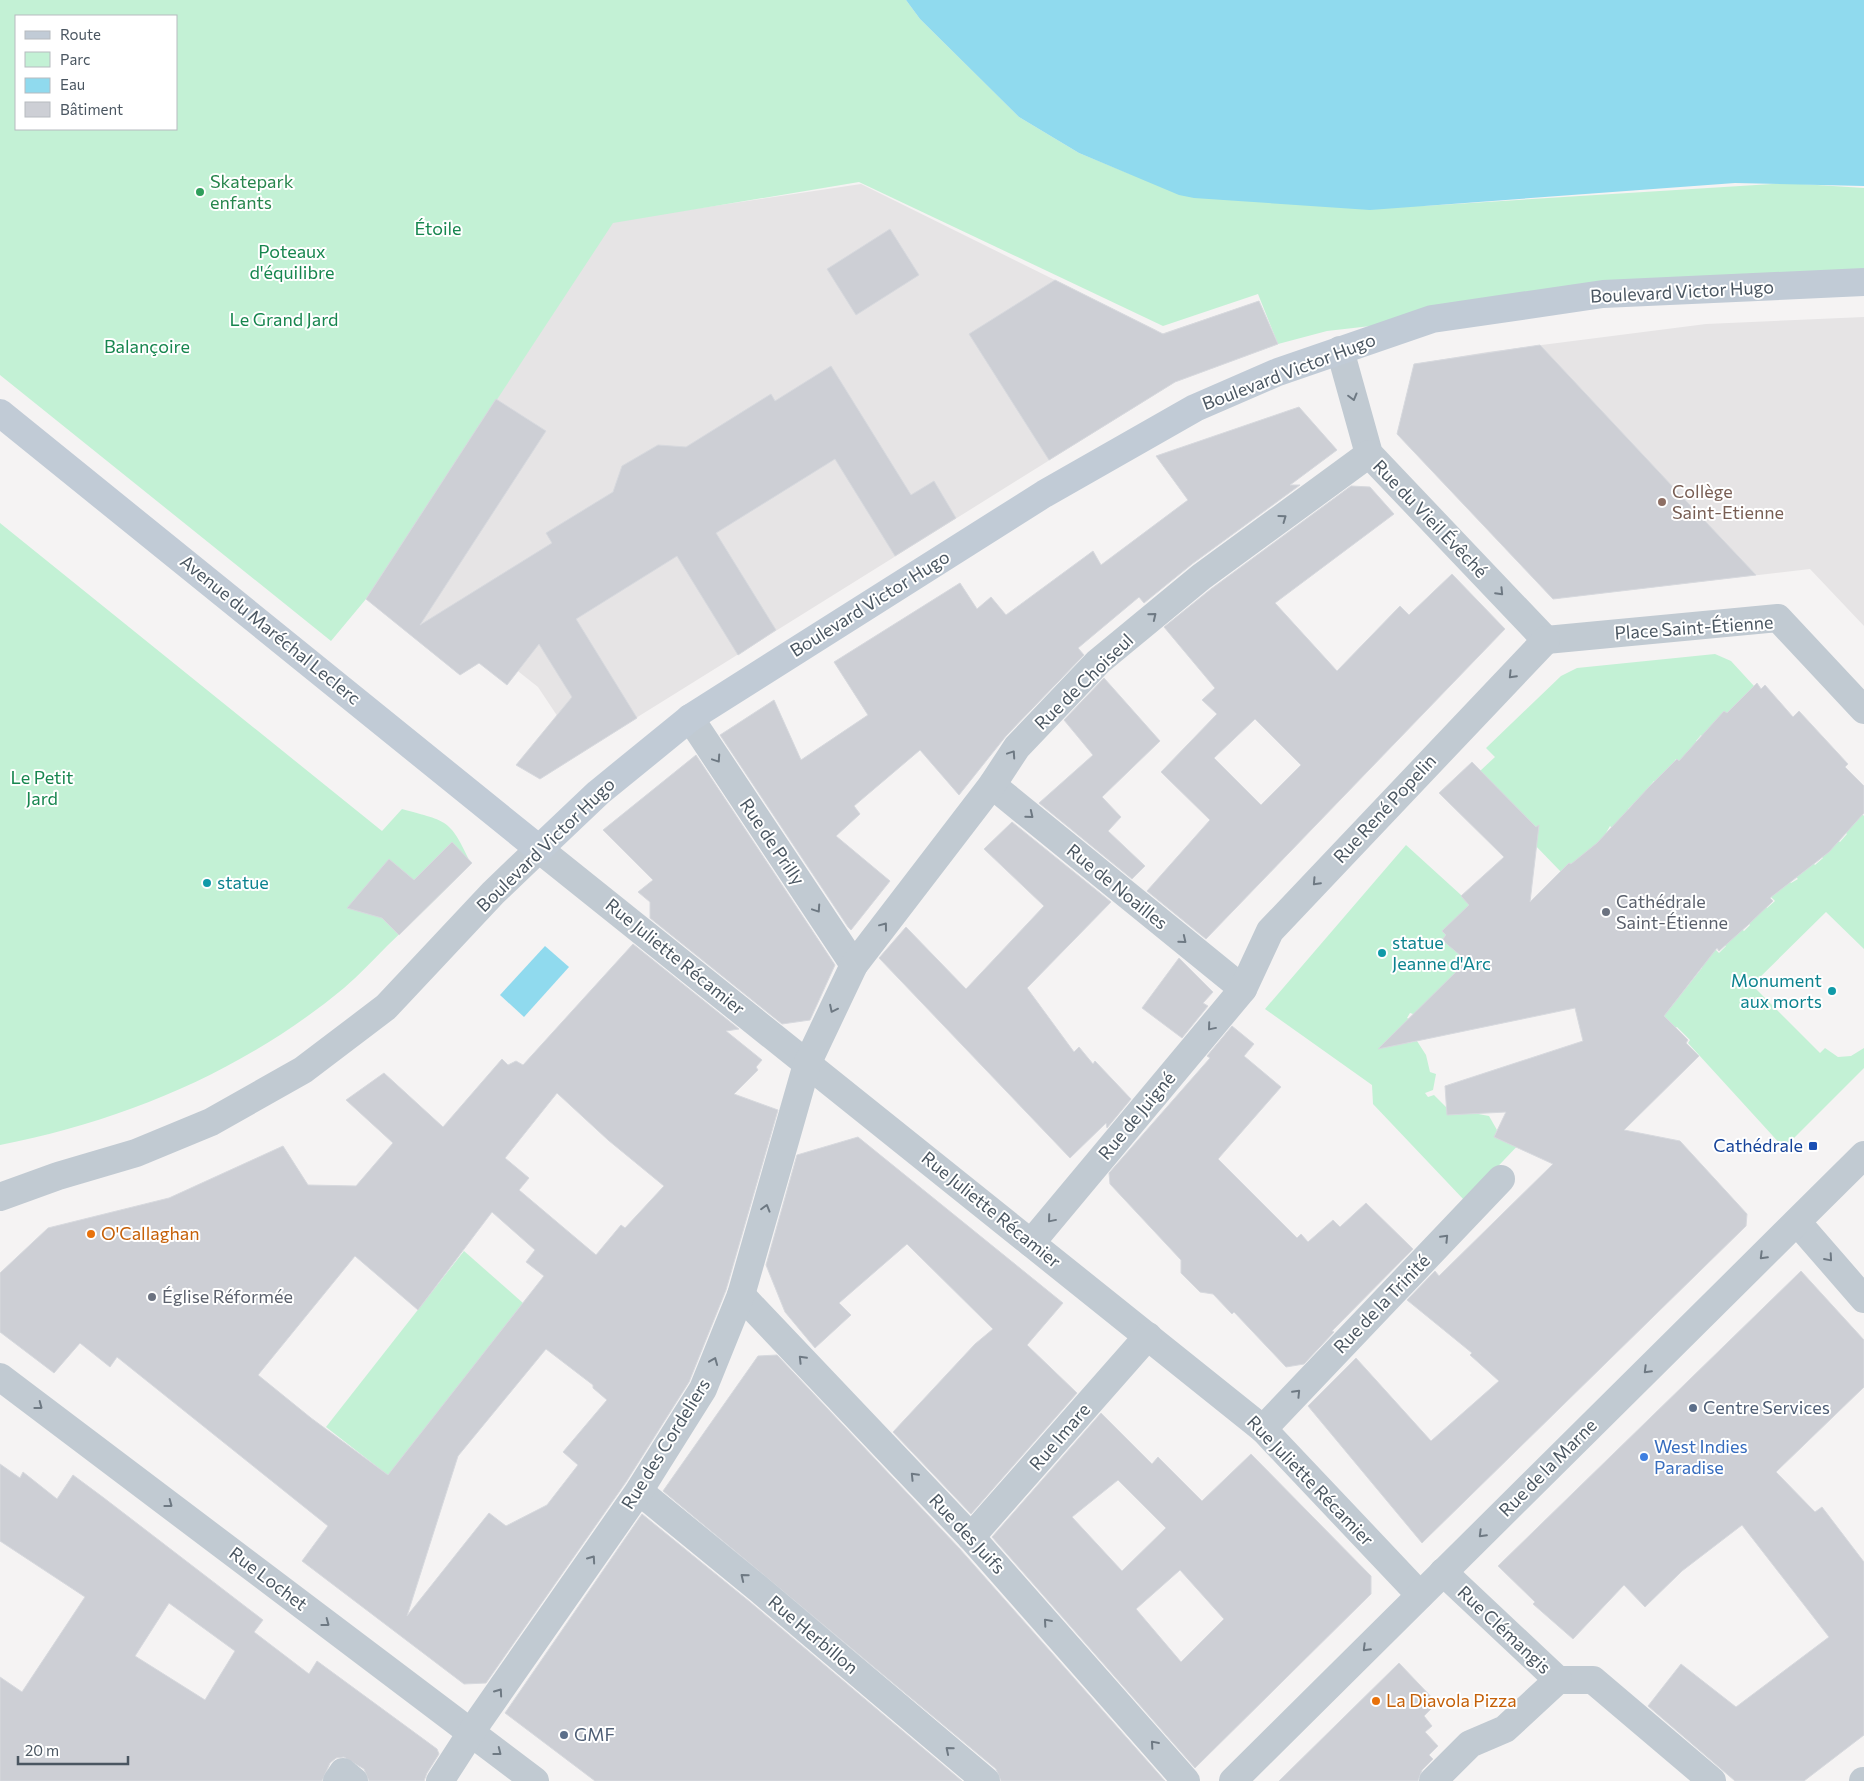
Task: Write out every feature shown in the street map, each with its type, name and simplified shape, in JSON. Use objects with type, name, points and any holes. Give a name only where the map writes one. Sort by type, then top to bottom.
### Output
[{"type":"main road","name":"Boulevard Victor Hugo","points":[[539,849],[598,793],[690,718],[1044,494],[1195,408],[1278,372],[1432,319],[1603,294],[1864,282]]},
{"type":"main road","name":"Avenue du Maréchal Leclerc","points":[[0,413],[539,849]]},
{"type":"street","name":"Rue du Vieil Évêché","points":[[1340,350],[1369,454],[1546,640]]},
{"type":"street","name":"Rue de Choiseul","points":[[807,1064],[854,965],[992,785],[1017,747],[1098,662],[1201,577],[1369,454]]},
{"type":"street","name":"Place Saint-Étienne","points":[[1546,640],[1778,618],[1864,710]]},
{"type":"street","name":"Rue René Popelin","points":[[1243,989],[1270,931],[1546,640]]},
{"type":"street","name":"Rue de Prilly","points":[[690,718],[854,965]]},
{"type":"street","name":"Rue de Noailles","points":[[992,785],[1243,989]]},
{"type":"street","name":"Rue Juliette Récamier","points":[[539,849],[1263,1429],[1420,1596]]},
{"type":"street","name":"Boulevard Victor Hugo","points":[[0,1197],[58,1176],[136,1153],[211,1122],[303,1070],[386,1007],[493,893],[539,849]]},
{"type":"street","name":"Rue de Juigné","points":[[1031,1243],[1243,989]]},
{"type":"street","name":"Rue des Cordeliers","points":[[440,1781],[638,1491],[703,1388],[741,1295],[807,1064]]},
{"type":"street","name":"Rue de la Marne","points":[[1233,1781],[1864,1155]]},
{"type":"street","name":"Rue de la Trinité","points":[[1263,1429],[1501,1178]]},
{"type":"street","points":[[1797,1222],[1864,1299]]},
{"type":"street","name":"Rue des Juifs","points":[[741,1295],[971,1537],[1186,1781]]},
{"type":"street","name":"Rue Imare","points":[[971,1537],[1148,1336]]},
{"type":"street","name":"Rue Lochet","points":[[0,1376],[535,1781]]},
{"type":"street","name":"Rue Herbillon","points":[[638,1491],[768,1597],[986,1781]]},
{"type":"street","name":"Rue Clémangis","points":[[1443,1572],[1558,1680],[1593,1680],[1712,1781]]},
{"type":"street","points":[[1433,1781],[1470,1744],[1506,1729],[1558,1680]]},
{"type":"street","points":[[337,1781],[343,1772],[354,1781]]},
{"type":"shaded area","points":[[861,184],[1156,330],[1158,335],[1259,301],[1278,344],[1175,382],[599,741],[570,735],[538,687],[495,653],[460,675],[366,599],[613,221]]},
{"type":"shaded area","name":"Collège Saint-Etienne","points":[[1864,317],[1864,626],[1810,569],[1553,599],[1397,434],[1414,364],[1487,352],[1706,324]]},
{"type":"green space","name":"Le Grand Jard","points":[[0,0],[906,0],[920,19],[1019,117],[1079,153],[1130,174],[1423,206],[1786,183],[1864,188],[1864,282],[1432,319],[1327,331],[1278,344],[1258,294],[1163,326],[859,182],[613,223],[366,599],[331,641],[0,375]]},
{"type":"green space","name":"Le Petit Jard","points":[[0,523],[382,831],[402,809],[439,820],[446,824],[458,838],[471,864],[344,988],[266,1044],[182,1088],[138,1106],[93,1122],[47,1135],[0,1145]]},
{"type":"green space","points":[[1715,654],[1731,661],[1754,686],[1737,723],[1724,711],[1719,717],[1730,728],[1713,746],[1701,735],[1696,741],[1707,752],[1689,770],[1676,759],[1672,765],[1667,792],[1654,781],[1649,787],[1660,798],[1633,804],[1628,809],[1638,820],[1621,837],[1610,826],[1606,833],[1615,843],[1575,867],[1569,863],[1561,872],[1532,842],[1538,829],[1480,771],[1495,757],[1486,748],[1561,676],[1577,668]]},
{"type":"green space","points":[[1856,807],[1864,816],[1864,949],[1826,912],[1752,985],[1820,1053],[1825,1048],[1838,1057],[1851,1056],[1864,1048],[1864,1068],[1784,1148],[1688,1043],[1690,1040],[1677,1027],[1674,1029],[1663,1017],[1702,968],[1696,962],[1711,945],[1719,953],[1726,946],[1719,939],[1735,923],[1744,931],[1750,925],[1742,916],[1759,900],[1767,908],[1775,901],[1767,893],[1783,876],[1791,883],[1798,879],[1790,871],[1806,855],[1815,865],[1823,858],[1814,847],[1829,833],[1840,842],[1847,834],[1837,824]]},
{"type":"green space","points":[[1406,845],[1461,895],[1472,908],[1442,931],[1446,935],[1442,940],[1470,958],[1416,1015],[1410,1013],[1407,1018],[1412,1020],[1407,1038],[1408,1043],[1417,1041],[1426,1055],[1430,1072],[1436,1074],[1433,1090],[1425,1093],[1428,1097],[1434,1095],[1447,1108],[1489,1116],[1497,1130],[1494,1137],[1523,1140],[1465,1201],[1373,1104],[1372,1085],[1265,1009]]},
{"type":"green space","points":[[464,1251],[523,1303],[389,1476],[326,1427]]},
{"type":"water","points":[[906,0],[1864,0],[1864,186],[1735,183],[1370,210],[1194,198],[1179,195],[1079,153],[1019,117],[920,19]]},
{"type":"water","points":[[545,946],[569,967],[524,1017],[500,995]]},
{"type":"building","points":[[890,229],[919,275],[856,315],[827,269]]},
{"type":"building","points":[[1055,280],[1163,334],[1259,301],[1278,344],[1175,382],[1049,460],[969,334]]},
{"type":"building","points":[[1540,345],[1756,575],[1553,599],[1397,434],[1414,364]]},
{"type":"building","points":[[831,366],[911,495],[934,481],[956,518],[895,556],[835,459],[716,533],[776,630],[738,655],[677,556],[576,619],[637,718],[540,779],[516,765],[572,697],[539,644],[507,685],[479,663],[460,675],[366,599],[496,399],[546,431],[420,625],[552,543],[546,533],[613,492],[622,466],[658,445],[686,447],[771,394],[775,401]]},
{"type":"building","points":[[1299,407],[1337,450],[1290,485],[1300,485],[1192,564],[1144,603],[1139,597],[1078,648],[1084,655],[1006,736],[959,795],[920,750],[854,806],[860,814],[836,836],[890,881],[851,930],[720,735],[774,700],[801,760],[868,715],[834,662],[960,583],[977,609],[991,597],[1006,615],[1093,551],[1101,565],[1188,500],[1156,456]]},
{"type":"building","points":[[1351,486],[1370,487],[1394,514],[1275,603],[1337,671],[1400,606],[1409,615],[1452,574],[1505,629],[1206,939],[1147,891],[1210,820],[1161,772],[1217,714],[1202,700],[1215,688],[1164,627],[1211,589]],"holes":[[[1255,719],[1301,765],[1261,805],[1214,758]]]},
{"type":"building","points":[[1104,678],[1160,741],[1102,797],[1121,817],[1108,831],[1145,866],[1132,879],[1039,803],[1093,755],[1064,720]]},
{"type":"building","points":[[1757,683],[1761,689],[1765,685],[1793,717],[1799,711],[1848,764],[1845,767],[1864,786],[1864,813],[1829,852],[1770,898],[1773,901],[1719,951],[1717,948],[1664,1016],[1688,1040],[1686,1043],[1699,1056],[1624,1130],[1680,1141],[1747,1214],[1746,1226],[1422,1543],[1308,1406],[1356,1358],[1431,1441],[1499,1381],[1470,1355],[1472,1353],[1407,1300],[1435,1271],[1439,1276],[1553,1164],[1494,1137],[1506,1112],[1447,1115],[1445,1086],[1583,1041],[1575,1008],[1378,1049],[1467,961],[1442,940],[1446,935],[1442,931],[1469,905],[1461,896],[1504,857],[1439,793],[1472,762],[1536,827],[1539,825],[1530,902],[1569,863],[1571,864],[1597,843],[1677,759],[1679,761],[1724,711],[1727,713]]},
{"type":"building","points":[[696,755],[835,965],[810,1020],[782,1024],[650,918],[650,902],[638,892],[653,880],[603,830]]},
{"type":"building","points":[[1012,822],[1111,902],[1027,988],[1074,1052],[1079,1047],[1093,1064],[1095,1061],[1131,1099],[1107,1128],[1106,1123],[1070,1158],[879,958],[906,927],[966,989],[1044,906],[984,849]]},
{"type":"building","points":[[452,842],[472,863],[399,935],[382,918],[347,908],[389,859],[414,880]]},
{"type":"building","points":[[633,944],[739,1029],[726,1031],[762,1060],[756,1067],[758,1070],[734,1094],[778,1110],[726,1290],[689,1382],[626,1482],[486,1683],[464,1684],[302,1561],[328,1526],[117,1357],[110,1367],[80,1343],[54,1373],[0,1332],[0,1273],[48,1228],[169,1198],[283,1146],[308,1185],[356,1186],[393,1143],[346,1100],[384,1073],[443,1127],[502,1059],[508,1065],[516,1061],[523,1065]],"holes":[[[557,1093],[608,1140],[664,1186],[625,1228],[621,1225],[596,1255],[519,1190],[529,1178],[505,1158]],[[492,1212],[535,1250],[526,1262],[544,1276],[388,1475],[311,1418],[258,1375],[355,1256],[418,1310]],[[546,1349],[593,1385],[593,1388],[607,1400],[563,1452],[578,1465],[547,1505],[506,1526],[489,1513],[407,1616],[458,1456]]]},
{"type":"building","points":[[1179,958],[1213,992],[1203,1003],[1208,1006],[1182,1038],[1142,1008]]},
{"type":"building","points":[[1232,1026],[1254,1044],[1244,1056],[1281,1087],[1218,1159],[1297,1238],[1301,1234],[1308,1242],[1333,1220],[1340,1227],[1366,1203],[1413,1249],[1332,1331],[1334,1332],[1304,1364],[1286,1367],[1234,1312],[1232,1314],[1213,1294],[1200,1292],[1181,1273],[1181,1260],[1110,1184],[1109,1173],[1210,1058],[1207,1056]]},
{"type":"building","points":[[858,1137],[1063,1303],[1027,1345],[1077,1393],[971,1514],[893,1432],[975,1344],[993,1329],[907,1244],[839,1303],[851,1315],[815,1348],[785,1312],[766,1265],[797,1155]]},
{"type":"building","points":[[1801,1271],[1864,1340],[1864,1387],[1776,1472],[1815,1512],[1822,1507],[1864,1562],[1864,1735],[1804,1781],[1735,1781],[1648,1706],[1681,1664],[1736,1707],[1829,1637],[1742,1525],[1682,1571],[1645,1607],[1624,1585],[1573,1639],[1533,1604],[1535,1602],[1498,1566]]},
{"type":"building","points":[[777,1355],[959,1548],[1165,1781],[1001,1781],[996,1769],[663,1491],[758,1356]]},
{"type":"building","points":[[1101,1413],[1152,1464],[1158,1457],[1202,1501],[1251,1454],[1371,1576],[1371,1594],[1195,1768],[992,1537]],"holes":[[[1118,1480],[1166,1528],[1122,1571],[1072,1517]],[[1180,1570],[1224,1619],[1181,1662],[1136,1609]]]},
{"type":"building","points":[[0,1464],[20,1478],[23,1472],[57,1499],[73,1475],[263,1620],[254,1632],[309,1674],[317,1661],[437,1749],[439,1754],[424,1781],[369,1781],[364,1769],[344,1757],[336,1758],[330,1763],[322,1781],[0,1781],[0,1677],[22,1692],[85,1597],[0,1541]],"holes":[[[169,1603],[235,1651],[205,1700],[135,1656]]]},
{"type":"building","points":[[642,1514],[750,1602],[962,1781],[595,1781],[505,1713]]},
{"type":"building","points":[[1399,1663],[1437,1703],[1424,1716],[1432,1726],[1425,1732],[1438,1746],[1429,1755],[1433,1759],[1422,1770],[1418,1781],[1279,1781]]},
{"type":"place","name":"Skatepark enfants","points":[[200,192]]},
{"type":"place","name":"Collège Saint-Etienne","points":[[1662,502]]},
{"type":"place","name":"statue","points":[[207,883]]},
{"type":"place","name":"Cathédrale Saint-Étienne","points":[[1606,912]]},
{"type":"place","name":"statue Jeanne d'Arc","points":[[1382,953]]},
{"type":"place","name":"Monument aux morts","points":[[1832,991]]},
{"type":"place","name":"Cathédrale","points":[[1813,1146]]},
{"type":"place","name":"O'Callaghan","points":[[91,1234]]},
{"type":"place","name":"Église Réformée","points":[[152,1297]]},
{"type":"place","name":"Centre Services","points":[[1693,1408]]},
{"type":"place","name":"West Indies Paradise","points":[[1644,1457]]},
{"type":"place","name":"La Diavola Pizza","points":[[1376,1701]]},
{"type":"place","name":"GMF","points":[[564,1735]]},
{"type":"park label","name":"Étoile","points":[[438,229]]},
{"type":"park label","name":"Poteaux d'équilibre","points":[[292,262]]},
{"type":"park label","name":"Balançoire","points":[[147,347]]}]
